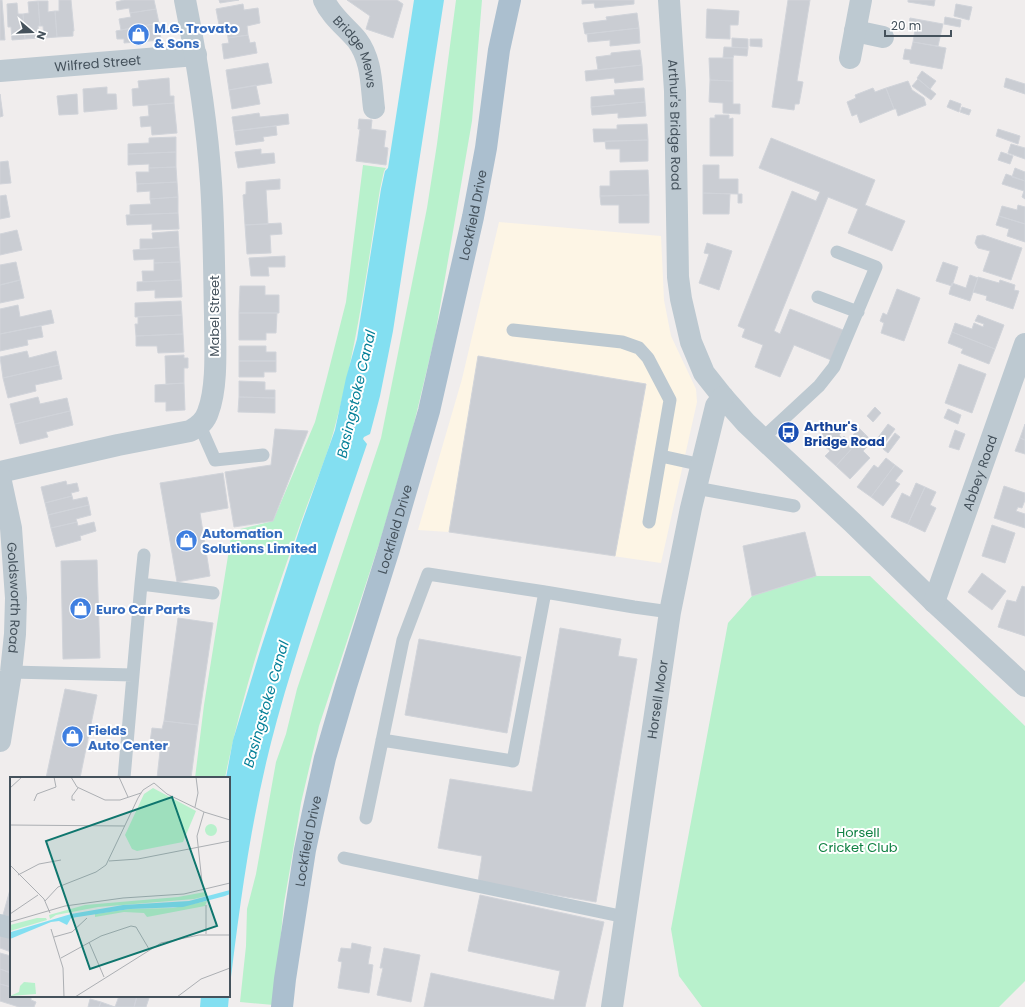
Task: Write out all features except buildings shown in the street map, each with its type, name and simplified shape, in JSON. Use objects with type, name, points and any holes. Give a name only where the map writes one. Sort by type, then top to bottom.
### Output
[{"type":"main road","name":"Lockfield Drive","points":[[496,0],[499,50]]},
{"type":"main road","name":"Lockfield Drive","points":[[282,1007],[285,979],[306,850],[325,758],[389,549],[429,411],[473,217],[486,148],[499,50],[510,0]]},
{"type":"street","name":"Mabel Street","points":[[185,0],[196,55],[209,159],[213,219],[214,383],[212,401],[200,426]]},
{"type":"street","name":"Bridge Mews","points":[[324,0],[328,9],[358,42],[364,52],[369,63],[374,108]]},
{"type":"street","name":"Arthur's Bridge Road","points":[[669,0],[675,91],[678,277],[681,299],[691,342],[704,373],[746,423],[934,602],[1025,686]]},
{"type":"street","points":[[850,58],[861,0]]},
{"type":"street","points":[[855,31],[883,36]]},
{"type":"street","name":"Wilfred Street","points":[[0,71],[196,55]]},
{"type":"street","name":"Abbey Road","points":[[934,602],[1025,344]]},
{"type":"street","name":"Horsell Moor","points":[[612,1007],[670,612],[696,488],[716,406],[723,397]]},
{"type":"street","points":[[0,472],[118,445],[190,431],[200,426]]},
{"type":"street","name":"Goldsworth Road","points":[[0,477],[11,528],[16,598],[15,634],[11,672],[0,741]]},
{"type":"street","points":[[0,924],[10,928]]},
{"type":"lane","points":[[763,438],[819,386],[834,367],[876,267],[836,252]]},
{"type":"lane","points":[[818,297],[858,312]]},
{"type":"lane","points":[[513,330],[622,342],[639,348],[648,358],[670,400],[649,522]]},
{"type":"lane","points":[[200,426],[215,460],[264,455]]},
{"type":"lane","points":[[661,456],[702,465]]},
{"type":"lane","points":[[696,488],[794,506]]},
{"type":"lane","points":[[124,777],[144,555]]},
{"type":"lane","points":[[366,818],[403,640],[428,574],[670,612]]},
{"type":"lane","points":[[141,584],[214,593]]},
{"type":"lane","points":[[382,740],[513,761],[544,592]]},
{"type":"lane","points":[[11,672],[133,675]]},
{"type":"lane","points":[[344,858],[625,917]]},
{"type":"shaded area","points":[[499,222],[661,236],[664,300],[671,336],[696,389],[697,402],[661,563],[449,532],[418,530],[462,379]]},
{"type":"green space","points":[[456,0],[482,0],[472,121],[435,336],[412,432],[381,538],[319,726],[301,803],[284,903],[274,1005],[240,1002],[246,946],[247,909],[256,874],[276,762],[286,734],[297,689],[381,438],[427,208]]},
{"type":"green space","points":[[363,165],[386,168],[380,189],[355,340],[334,430],[278,587],[258,650],[248,682],[225,777],[195,777],[204,705],[232,531],[273,521],[315,422],[346,302]]},
{"type":"green space","name":"Horsell Cricket Club","points":[[816,576],[870,576],[1025,726],[1025,981],[999,1007],[702,1007],[679,976],[671,929],[728,623],[752,596]]},
{"type":"water","name":"Basingstoke Canal","points":[[414,0],[444,0],[393,331],[380,396],[370,434],[363,439],[367,444],[320,581],[298,650],[268,754],[260,788],[248,856],[230,986],[230,777],[226,777],[233,740],[301,525],[335,430],[346,378],[357,339],[381,189],[385,171],[388,168]]},
{"type":"water","points":[[201,997],[229,997],[228,1007],[200,1007]]},
{"type":"place","name":"M.G. Trovato & Sons","points":[[138,35]]},
{"type":"place","name":"Arthur's Bridge Road","points":[[788,433]]},
{"type":"place","name":"Automation Solutions Limited","points":[[187,540]]},
{"type":"place","name":"Euro Car Parts","points":[[80,609]]},
{"type":"place","name":"Fields Auto Center","points":[[72,737]]}]
